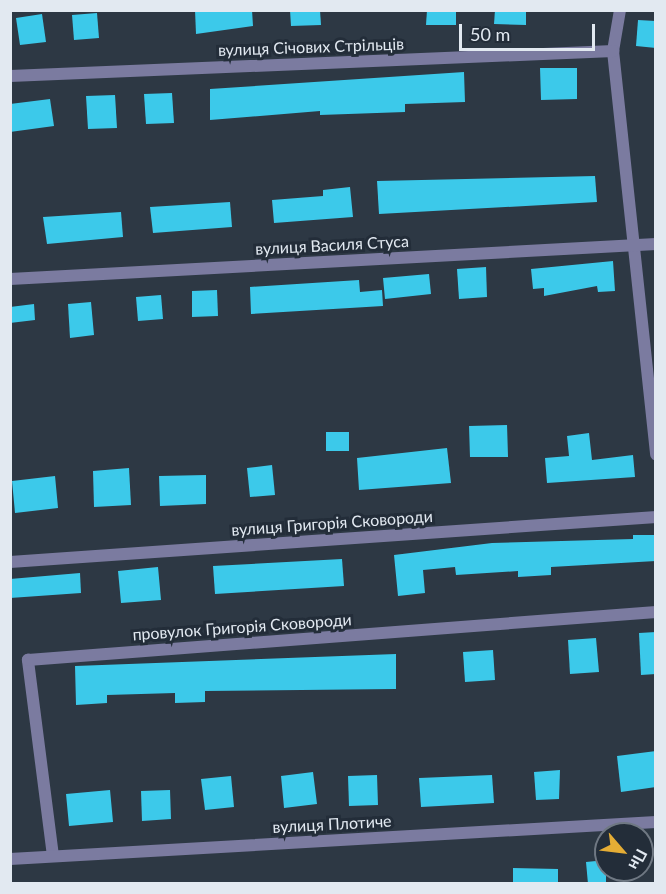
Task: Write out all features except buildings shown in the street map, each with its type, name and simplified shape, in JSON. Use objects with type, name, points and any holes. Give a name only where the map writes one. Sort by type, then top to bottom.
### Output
[{"type":"street","points":[[620,10],[613,51],[638,245],[656,455]]},
{"type":"street","name":"вулиця Січових Стрільців","points":[[10,76],[613,51]]},
{"type":"street","name":"вулиця Василя Стуса","points":[[10,279],[656,244]]},
{"type":"street","name":"вулиця Григорія Сковороди","points":[[10,562],[656,517]]},
{"type":"street","name":"провулок Григорія Сковороди","points":[[53,856],[28,660],[656,612]]},
{"type":"street","name":"вулиця Плотиче","points":[[10,859],[656,822]]}]
